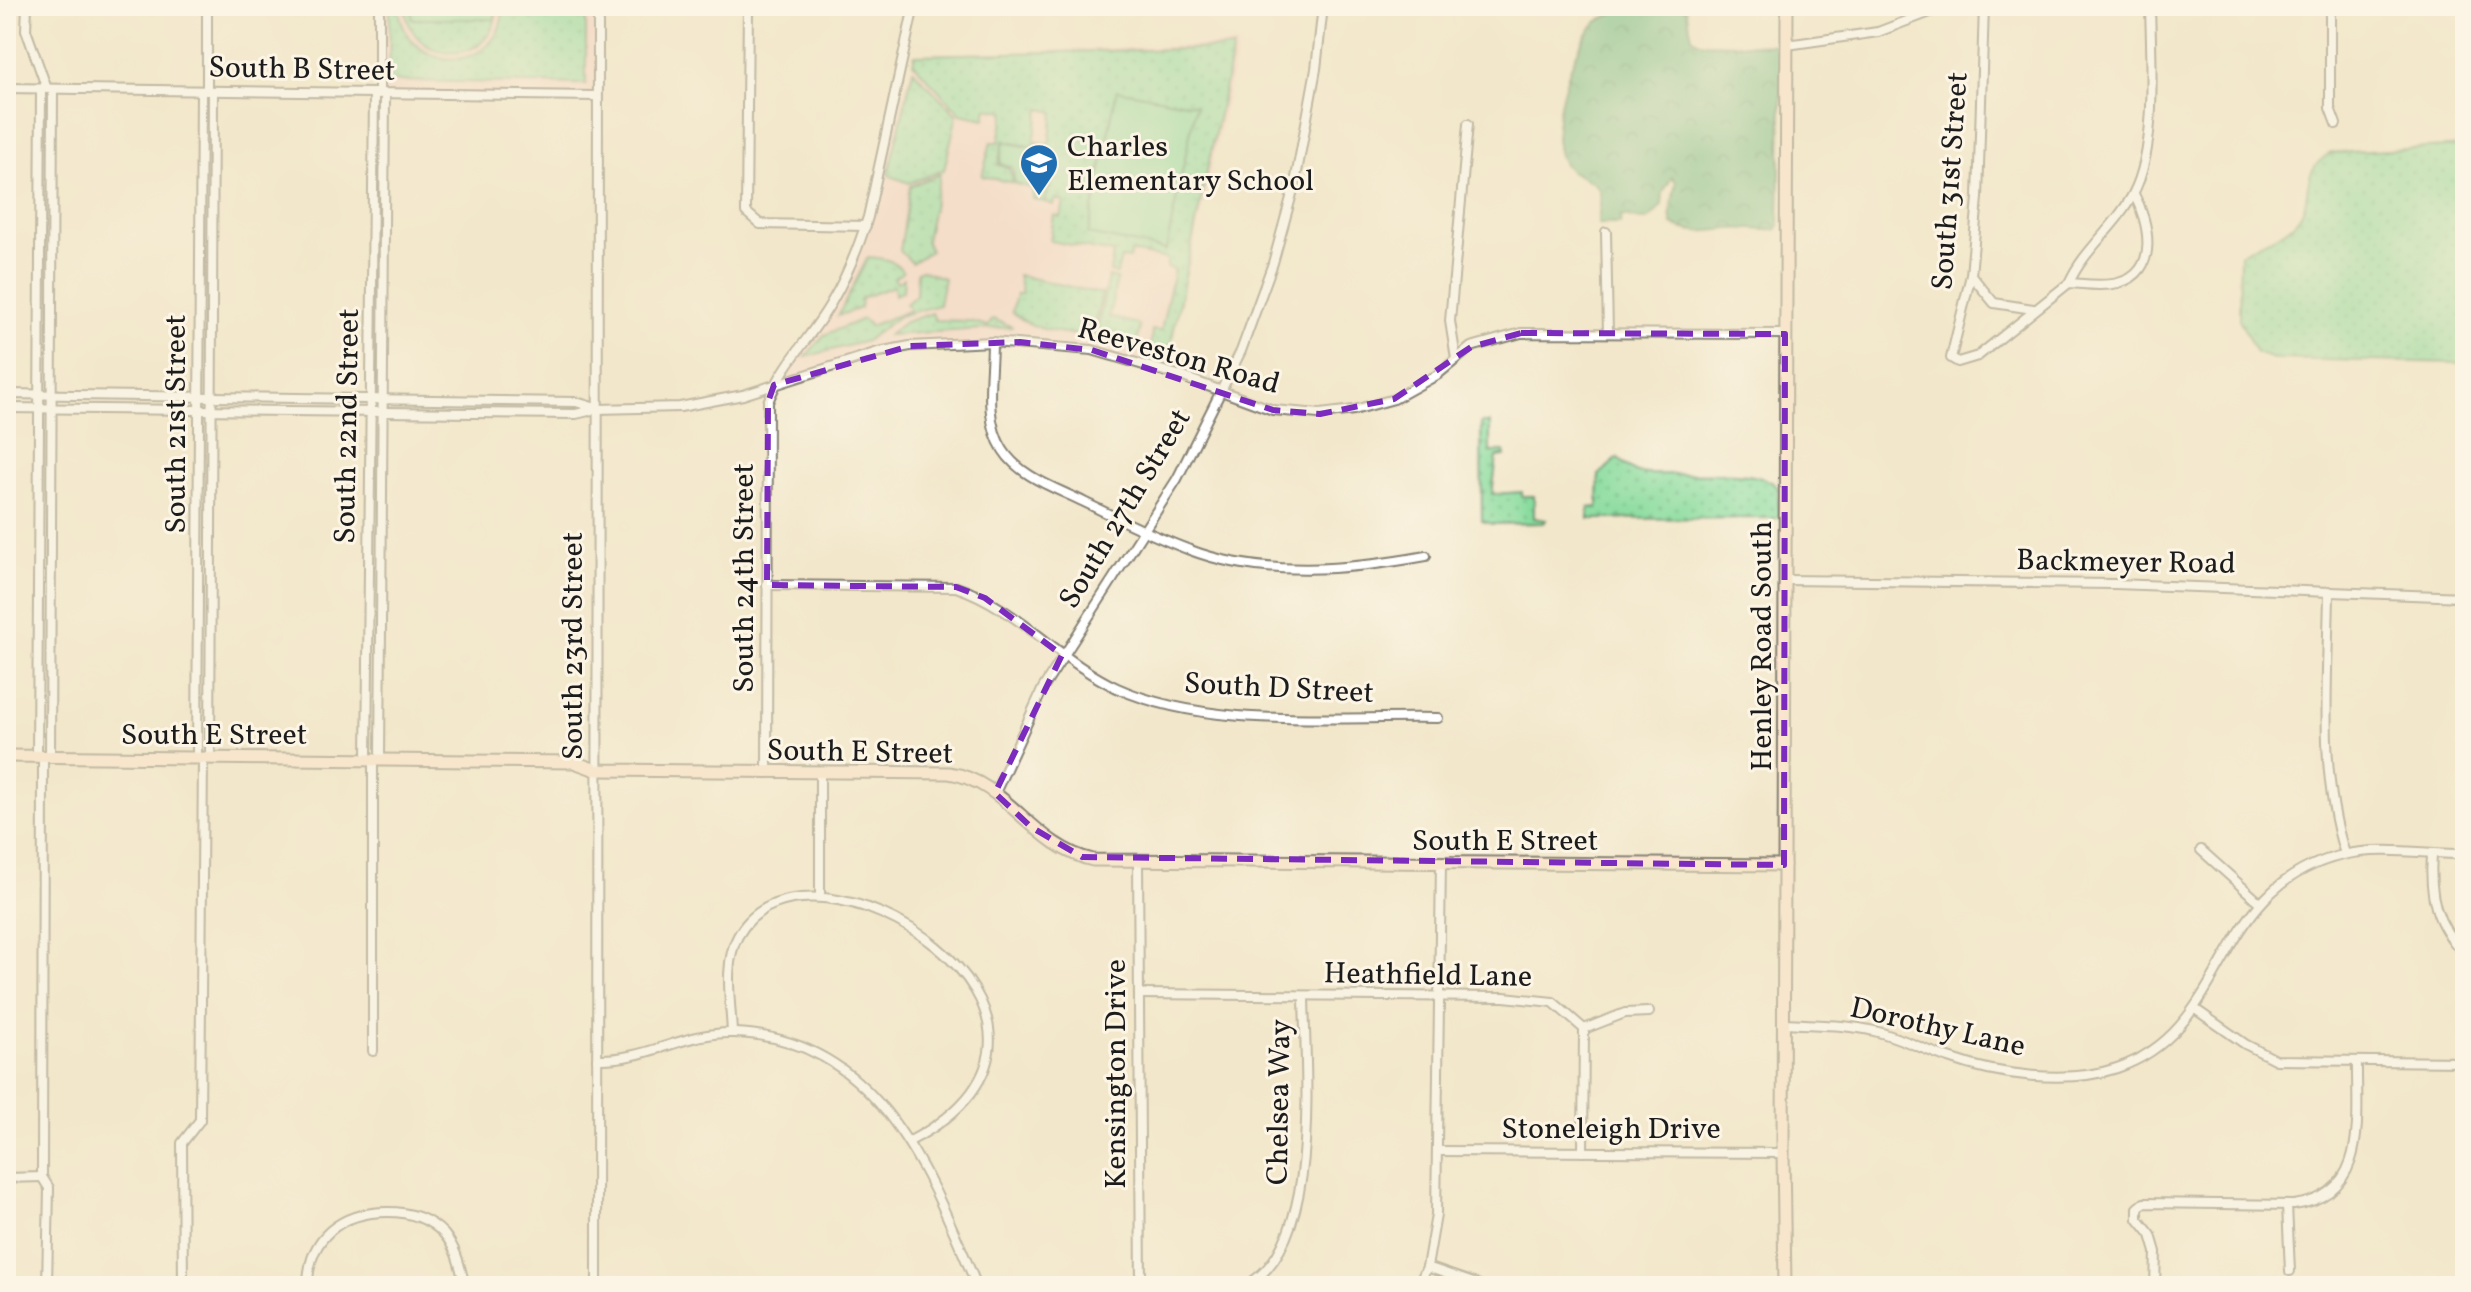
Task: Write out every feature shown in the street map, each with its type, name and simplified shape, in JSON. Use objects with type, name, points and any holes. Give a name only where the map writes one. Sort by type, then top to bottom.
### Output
[{"type":"street","points":[[27,6],[26,30],[47,89],[52,409],[43,757]]},
{"type":"street","name":"South 21st Street","points":[[183,1286],[182,1143],[200,1120],[203,758],[212,410],[207,6]]},
{"type":"street","name":"South 22nd Street","points":[[373,759],[382,412],[379,6]]},
{"type":"street","name":"South 23rd Street","points":[[597,1286],[598,6]]},
{"type":"street","points":[[748,6],[745,204],[752,219],[760,224],[866,226]]},
{"type":"street","points":[[774,385],[789,358],[830,305],[866,226],[914,6]]},
{"type":"street","name":"South 27th Street","points":[[995,793],[1006,776],[1026,721],[1062,655],[1177,479],[1241,351],[1270,271],[1295,183],[1316,69],[1323,6]]},
{"type":"street","name":"Henley Road South","points":[[1785,1286],[1787,6]]},
{"type":"street","points":[[1787,45],[1878,32],[1946,6]]},
{"type":"street","name":"South 31st Street","points":[[1984,6],[1981,153],[1971,275],[1951,358],[1962,362],[1978,356],[2033,309]]},
{"type":"street","points":[[1971,275],[1994,303],[2033,309],[2069,283],[2077,266],[2134,194],[2149,132],[2150,6]]},
{"type":"street","points":[[2330,6],[2330,108],[2336,124]]},
{"type":"street","name":"South B Street","points":[[6,88],[597,96]]},
{"type":"street","points":[[47,89],[39,394],[43,757],[42,1177],[49,1188],[47,1286]]},
{"type":"street","name":"South 21st Street","points":[[203,758],[199,396],[207,91]]},
{"type":"street","name":"South 22nd Street","points":[[373,1051],[370,412],[379,94]]},
{"type":"street","points":[[1456,359],[1450,321],[1468,124]]},
{"type":"street","points":[[2069,283],[2116,284],[2138,272],[2147,257],[2147,240],[2134,194]]},
{"type":"street","points":[[1606,232],[1608,333]]},
{"type":"street","name":"Reeveston Road","points":[[6,408],[576,414],[597,409],[680,407],[774,385],[878,352],[910,346],[992,342],[1092,350],[1178,375],[1273,410],[1320,414],[1354,410],[1394,399],[1437,375],[1471,347],[1508,335],[1785,334]]},
{"type":"street","points":[[992,342],[992,417],[1003,450],[1024,472],[1192,551],[1273,566],[1356,566],[1426,556]]},
{"type":"street","name":"South 24th Street","points":[[767,773],[768,402],[774,385]]},
{"type":"street","name":"Reeveston Road","points":[[6,394],[576,402],[597,409]]},
{"type":"street","name":"Backmeyer Road","points":[[1786,580],[2329,591],[2465,597]]},
{"type":"street","name":"South D Street","points":[[767,585],[956,587],[985,598],[1062,655],[1116,687],[1150,701],[1198,712],[1438,718]]},
{"type":"street","points":[[2329,591],[2328,774],[2331,809],[2345,854]]},
{"type":"street","name":"South E Street","points":[[6,756],[574,762],[596,770],[952,774],[976,780],[995,793],[1031,827],[1064,849],[1093,860],[1784,865]]},
{"type":"street","points":[[820,773],[820,897]]},
{"type":"street","points":[[2201,850],[2259,902]]},
{"type":"street","name":"Dorothy Lane","points":[[1784,1023],[1860,1028],[1963,1062],[2064,1077],[2095,1074],[2140,1058],[2166,1040],[2195,1009],[2259,902],[2298,872],[2345,854],[2465,854]]},
{"type":"street","points":[[2432,854],[2433,902],[2446,931],[2465,954]]},
{"type":"street","name":"Kensington Drive","points":[[1138,861],[1141,1286]]},
{"type":"street","points":[[1418,1286],[1427,1267],[1436,1216],[1441,863]]},
{"type":"street","points":[[732,1033],[731,964],[738,936],[754,915],[769,904],[788,898],[820,897],[862,905],[920,936],[961,970],[982,1000],[991,1036],[980,1084],[957,1112],[910,1141]]},
{"type":"street","name":"Heathfield Lane","points":[[1139,994],[1536,998],[1553,1002],[1584,1029]]},
{"type":"street","name":"Chelsea Way","points":[[1245,1286],[1260,1277],[1274,1262],[1301,1197],[1304,996]]},
{"type":"street","points":[[2195,1009],[2245,1044],[2276,1060],[2465,1062]]},
{"type":"street","points":[[1583,1152],[1584,1029],[1625,1013],[1649,1012]]},
{"type":"street","points":[[597,1059],[626,1059],[691,1039],[732,1033],[796,1045],[831,1061],[875,1097],[910,1141],[977,1286]]},
{"type":"street","points":[[2155,1286],[2154,1243],[2138,1219],[2138,1208],[2144,1203],[2306,1203],[2324,1195],[2340,1181],[2356,1150],[2357,1061]]},
{"type":"street","name":"Stoneleigh Drive","points":[[1439,1151],[1783,1153]]},
{"type":"street","points":[[6,1178],[42,1177]]},
{"type":"street","points":[[2287,1205],[2290,1271]]},
{"type":"street","points":[[308,1286],[313,1252],[327,1232],[346,1218],[371,1212],[408,1214],[432,1223],[451,1242],[465,1286]]},
{"type":"street","points":[[1427,1267],[1482,1286]]},
{"type":"highlighted area","points":[[1521,333],[1785,334],[1784,865],[1082,857],[1031,827],[995,793],[1062,655],[985,598],[956,587],[767,585],[768,402],[774,385],[910,346],[1020,342],[1092,350],[1273,410],[1320,414],[1394,399],[1471,347]]},
{"type":"shaded area","points":[[379,6],[598,6],[597,96],[379,94]]},
{"type":"shaded area","name":"Charles Elementary School","points":[[1239,44],[1166,371],[1054,344],[910,346],[774,385],[830,305],[857,251],[915,55]]},
{"type":"green space","points":[[390,6],[399,6],[405,29],[417,45],[434,55],[452,58],[471,55],[487,45],[499,29],[503,6],[586,6],[586,84],[389,81]]},
{"type":"green space","points":[[405,6],[497,6],[493,26],[483,41],[469,50],[452,53],[436,50],[421,41],[410,27]]},
{"type":"green space","points":[[412,6],[495,6],[495,19],[412,19]]},
{"type":"green space","points":[[1653,6],[1686,8],[1692,37],[1701,43],[1782,45],[1779,227],[1776,230],[1700,231],[1672,224],[1670,214],[1676,182],[1672,177],[1663,193],[1662,205],[1647,220],[1621,216],[1620,224],[1598,224],[1601,200],[1598,188],[1564,164],[1557,133],[1559,114],[1569,73],[1585,38],[1593,26],[1624,7],[1648,13]]},
{"type":"green space","points":[[1233,48],[1168,357],[1150,352],[1152,330],[1161,331],[1174,270],[1167,267],[1167,259],[1131,252],[1129,259],[1121,258],[1117,274],[1110,272],[1113,253],[1050,241],[1054,215],[1061,217],[1064,202],[1056,199],[1054,205],[1045,202],[1057,165],[1039,161],[1041,149],[1036,147],[1037,142],[1049,143],[1054,112],[1040,109],[1033,147],[1003,141],[998,165],[1009,168],[1013,183],[982,176],[991,142],[999,142],[1005,111],[987,108],[985,119],[961,114],[913,63],[915,55]]},
{"type":"green space","points":[[913,70],[957,115],[944,170],[909,183],[888,175]]},
{"type":"green space","points":[[1117,90],[1196,105],[1166,250],[1088,234]]},
{"type":"green space","points":[[1003,142],[1040,149],[1038,161],[1057,166],[1044,202],[1033,199],[1032,188],[1015,184],[1012,167],[1000,164]]},
{"type":"green space","points":[[2465,146],[2465,363],[2273,359],[2256,353],[2239,319],[2240,254],[2283,232],[2295,222],[2305,204],[2313,169],[2320,161],[2331,153]]},
{"type":"green space","points":[[940,174],[926,241],[930,251],[912,263],[900,251],[910,186]]},
{"type":"green space","points":[[868,257],[896,264],[903,272],[894,278],[897,282],[904,278],[903,291],[895,295],[894,286],[861,298],[860,308],[838,316]]},
{"type":"green space","points":[[921,270],[944,278],[939,305],[899,316],[866,341],[805,357],[824,335],[863,319],[870,326],[910,310],[906,304],[916,295],[917,272]]},
{"type":"green space","points":[[1018,275],[1102,294],[1092,337],[1040,328],[1012,312],[1016,294],[1022,294]]},
{"type":"green space","points":[[1108,277],[1117,279],[1109,317],[1138,324],[1140,329],[1135,348],[1095,339]]},
{"type":"green space","points":[[932,313],[935,320],[970,321],[988,326],[993,319],[1013,327],[888,335],[905,322]]},
{"type":"green space","points":[[1481,423],[1490,423],[1490,452],[1504,452],[1505,456],[1497,457],[1492,494],[1522,492],[1522,496],[1534,496],[1534,518],[1546,520],[1544,523],[1493,524],[1482,521]]},
{"type":"green space","points":[[1618,458],[1638,473],[1734,474],[1769,480],[1778,488],[1779,518],[1589,519],[1589,508],[1598,507],[1599,475]]},
{"type":"place","name":"Charles Elementary School","points":[[1039,197]]}]
